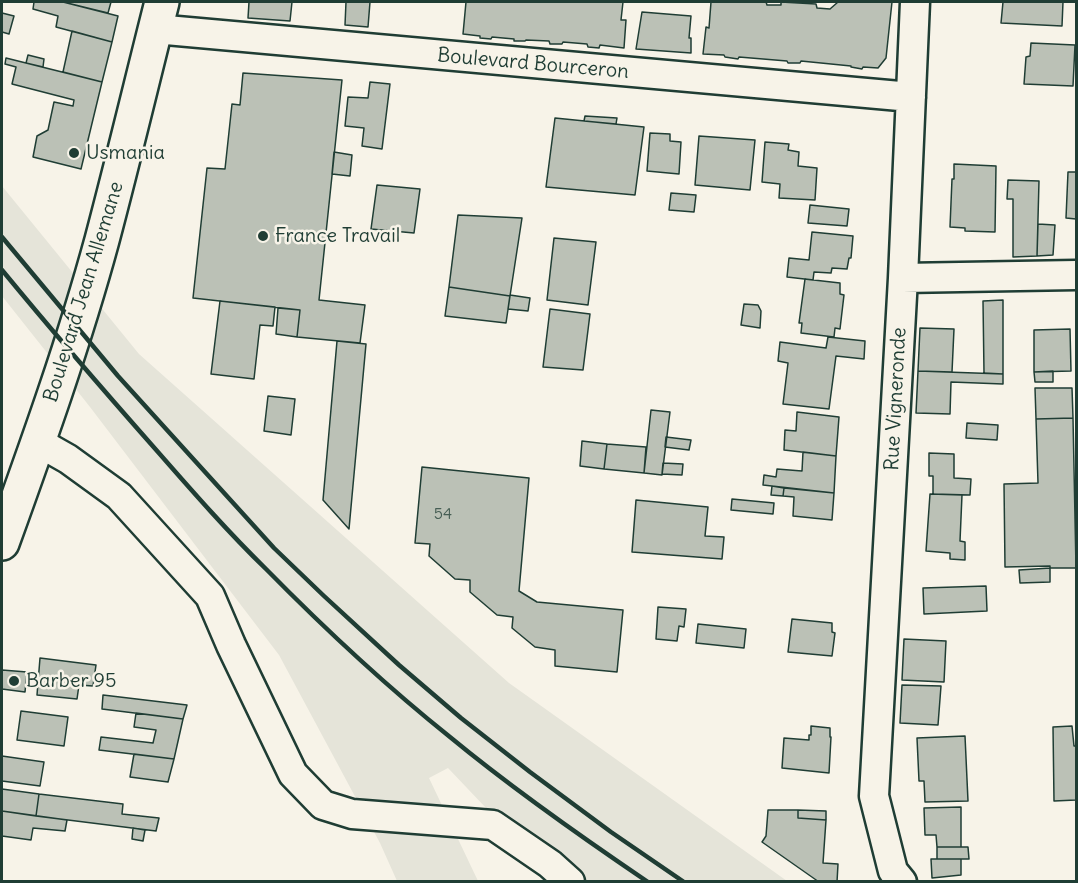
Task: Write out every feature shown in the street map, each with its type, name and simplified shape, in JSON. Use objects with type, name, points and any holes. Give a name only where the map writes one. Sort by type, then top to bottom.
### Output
[{"type":"main road","name":"Boulevard Jean Allemane","points":[[2,543],[38,442],[102,241],[158,15]]},
{"type":"street","name":"Rue Vigneronde","points":[[902,882],[892,871],[874,796],[903,278],[915,2]]},
{"type":"street","name":"Boulevard Bourceron","points":[[158,15],[911,97]]},
{"type":"street","points":[[903,278],[1077,275]]},
{"type":"street","points":[[38,442],[68,459],[119,496],[210,596],[292,774],[323,805],[352,814],[493,825],[550,864],[570,882]]},
{"type":"shaded area","points":[[2,186],[139,354],[509,683],[787,881],[582,881],[486,808],[448,768],[429,778],[478,881],[397,881],[380,843],[279,655],[90,407],[2,296]]},
{"type":"building","points":[[34,2],[63,2],[118,16],[112,42],[56,27],[58,16],[33,9]]},
{"type":"building","points":[[63,2],[111,2],[108,13]]},
{"type":"building","points":[[249,2],[292,2],[290,21],[248,18]]},
{"type":"building","points":[[346,2],[370,2],[368,27],[345,25]]},
{"type":"building","points":[[466,2],[623,2],[621,20],[626,20],[624,48],[600,45],[599,48],[588,47],[587,44],[563,42],[562,44],[550,44],[549,41],[514,41],[514,39],[492,37],[491,39],[463,34]]},
{"type":"building","points":[[711,2],[766,2],[767,5],[781,5],[781,2],[816,4],[817,8],[830,9],[838,2],[892,2],[886,58],[878,68],[863,67],[862,69],[801,61],[800,63],[788,63],[787,61],[739,57],[738,59],[724,55],[703,54],[706,27],[709,28]]},
{"type":"building","points":[[1003,2],[1063,2],[1062,26],[1001,23]]},
{"type":"building","points":[[642,12],[691,16],[689,38],[691,38],[691,53],[636,49]]},
{"type":"building","points":[[2,13],[14,16],[9,34],[2,32]]},
{"type":"building","points":[[72,31],[112,42],[102,82],[63,72]]},
{"type":"building","points":[[1031,43],[1075,45],[1073,86],[1024,84],[1026,57],[1030,56]]},
{"type":"building","points":[[28,55],[44,59],[43,67],[26,63]]},
{"type":"building","points":[[6,58],[102,82],[81,169],[33,157],[37,136],[48,130],[54,102],[73,106],[74,100],[12,84],[16,67],[5,64]]},
{"type":"building","name":"France Travail","points":[[243,73],[342,80],[319,300],[365,305],[360,343],[297,337],[300,310],[193,298],[207,168],[225,169],[232,104],[240,105]]},
{"type":"building","points":[[370,82],[390,84],[382,149],[362,146],[364,128],[345,126],[348,97],[368,98]]},
{"type":"building","points":[[585,116],[617,118],[616,124],[584,121]]},
{"type":"building","points":[[555,118],[644,127],[635,195],[546,187]]},
{"type":"building","points":[[650,133],[670,134],[670,141],[681,142],[679,174],[647,171]]},
{"type":"building","points":[[699,136],[755,140],[750,190],[695,185]]},
{"type":"building","points":[[765,142],[789,144],[788,150],[799,152],[798,166],[817,168],[815,200],[779,198],[780,184],[762,182]]},
{"type":"building","points":[[334,152],[352,155],[350,176],[332,174]]},
{"type":"building","points":[[954,164],[996,166],[995,232],[965,231],[965,228],[950,227]]},
{"type":"building","points":[[1068,172],[1076,172],[1076,219],[1066,218]]},
{"type":"building","points":[[1008,180],[1039,181],[1037,256],[1013,257],[1013,199],[1007,199]]},
{"type":"building","points":[[377,185],[420,189],[414,233],[371,229]]},
{"type":"building","points":[[671,193],[696,195],[694,212],[669,210]]},
{"type":"building","points":[[810,205],[849,209],[847,226],[808,223]]},
{"type":"building","points":[[458,215],[522,218],[510,296],[449,287]]},
{"type":"building","points":[[1038,224],[1055,225],[1053,255],[1037,256]]},
{"type":"building","points":[[812,232],[853,236],[851,258],[849,258],[847,269],[832,268],[831,273],[814,272],[813,280],[787,277],[789,258],[809,260]]},
{"type":"building","points":[[554,238],[596,242],[588,305],[547,300]]},
{"type":"building","points":[[805,279],[840,283],[840,294],[844,295],[840,329],[835,328],[834,337],[801,333],[802,323],[799,323]]},
{"type":"building","points":[[449,287],[510,296],[506,323],[445,316]]},
{"type":"building","points":[[510,295],[530,298],[528,311],[508,309]]},
{"type":"building","points":[[1003,300],[1003,374],[984,373],[983,301]]},
{"type":"building","points":[[220,301],[275,307],[273,326],[260,325],[254,379],[211,374]]},
{"type":"building","points":[[744,304],[758,305],[761,311],[760,328],[741,325]]},
{"type":"building","points":[[278,308],[300,310],[297,337],[276,334]]},
{"type":"building","points":[[550,309],[590,314],[583,370],[543,367]]},
{"type":"building","points":[[920,328],[954,329],[952,372],[918,371]]},
{"type":"building","points":[[1070,329],[1071,371],[1034,372],[1034,330]]},
{"type":"building","points":[[828,337],[865,341],[864,359],[836,356],[829,409],[783,404],[788,363],[778,361],[780,342],[826,348]]},
{"type":"building","points":[[337,341],[366,344],[349,529],[323,500]]},
{"type":"building","points":[[918,371],[1003,374],[1003,384],[951,382],[950,414],[916,413]]},
{"type":"building","points":[[1053,371],[1053,382],[1035,382],[1034,372]]},
{"type":"building","points":[[1035,388],[1072,388],[1073,418],[1036,419]]},
{"type":"building","points":[[268,396],[295,399],[291,435],[264,431]]},
{"type":"building","points":[[651,410],[670,412],[662,475],[644,473]]},
{"type":"building","points":[[797,412],[839,417],[836,456],[784,450],[785,430],[796,431]]},
{"type":"building","points":[[1073,418],[1076,568],[1005,567],[1004,484],[1038,483],[1036,419]]},
{"type":"building","points":[[967,423],[998,425],[997,440],[966,438]]},
{"type":"building","points":[[666,437],[691,440],[689,450],[665,447]]},
{"type":"building","points":[[582,441],[607,444],[604,469],[580,466]]},
{"type":"building","points":[[607,444],[646,447],[644,473],[604,469]]},
{"type":"building","points":[[803,452],[836,456],[834,493],[763,485],[764,475],[776,477],[777,469],[802,471]]},
{"type":"building","points":[[929,453],[954,454],[954,478],[971,479],[970,495],[933,494],[933,476],[929,476]]},
{"type":"building","points":[[663,463],[683,464],[682,475],[662,474]]},
{"type":"building","points":[[422,467],[529,478],[519,591],[537,602],[623,610],[617,672],[555,666],[555,650],[535,647],[512,628],[513,617],[497,615],[470,592],[470,580],[455,579],[429,556],[430,544],[415,543]]},
{"type":"building","points":[[772,486],[784,488],[783,496],[771,495]]},
{"type":"building","points":[[784,488],[834,493],[832,520],[793,516],[794,497],[783,496]]},
{"type":"building","points":[[930,494],[962,495],[960,541],[965,542],[965,560],[950,559],[950,553],[926,551]]},
{"type":"building","points":[[732,499],[774,503],[773,514],[731,510]]},
{"type":"building","points":[[636,500],[708,507],[705,536],[724,537],[722,559],[632,552]]},
{"type":"building","points":[[1050,568],[1050,582],[1020,583],[1019,570]]},
{"type":"building","points":[[986,586],[987,611],[924,614],[923,588]]},
{"type":"building","points":[[658,607],[686,609],[684,627],[679,626],[677,641],[656,639]]},
{"type":"building","points":[[792,619],[832,623],[832,632],[835,633],[832,656],[788,652]]},
{"type":"building","points":[[698,624],[746,629],[744,648],[696,643]]},
{"type":"building","points":[[904,639],[946,641],[944,682],[902,680]]},
{"type":"building","points":[[40,658],[96,665],[93,686],[79,685],[77,699],[37,695]]},
{"type":"building","name":"Barber 95","points":[[2,670],[27,672],[25,692],[2,689]]},
{"type":"building","points":[[902,685],[941,686],[938,725],[900,723]]},
{"type":"building","points":[[103,695],[187,705],[183,719],[102,709]]},
{"type":"building","points":[[21,711],[68,717],[64,746],[17,740]]},
{"type":"building","points":[[136,713],[183,719],[174,759],[99,750],[101,737],[153,743],[156,730],[134,727]]},
{"type":"building","points":[[811,726],[830,728],[829,773],[782,768],[784,738],[809,740]]},
{"type":"building","points":[[1072,726],[1074,746],[1076,746],[1076,800],[1054,801],[1053,727]]},
{"type":"building","points":[[965,736],[968,801],[925,802],[924,781],[919,781],[917,738]]},
{"type":"building","points":[[134,754],[174,759],[168,782],[130,777]]},
{"type":"building","points":[[2,756],[44,762],[40,786],[2,781]]},
{"type":"building","points":[[2,789],[39,794],[36,816],[2,811]]},
{"type":"building","points":[[39,794],[123,804],[122,814],[159,818],[156,831],[36,816]]},
{"type":"building","points":[[961,807],[961,847],[937,847],[936,835],[925,835],[924,808]]},
{"type":"building","points":[[768,810],[798,810],[798,818],[826,820],[823,863],[838,864],[837,882],[819,882],[762,842],[766,836]]},
{"type":"building","points":[[798,810],[826,811],[826,820],[798,818]]},
{"type":"building","points":[[2,811],[67,820],[65,831],[33,828],[31,840],[2,836]]},
{"type":"building","points":[[133,828],[145,830],[143,841],[132,839]]},
{"type":"building","points":[[937,847],[968,847],[969,859],[937,859]]},
{"type":"building","points":[[931,859],[961,859],[961,875],[932,878]]},
{"type":"railway","points":[[2,237],[118,376],[274,548],[324,596],[461,718],[611,832],[684,882]]},
{"type":"railway","points":[[2,270],[211,512],[333,634],[402,697],[498,775],[648,882]]},
{"type":"place","name":"Usmania","points":[[74,153]]},
{"type":"place","name":"France Travail","points":[[263,236]]},
{"type":"place","name":"Barber 95","points":[[14,681]]}]
